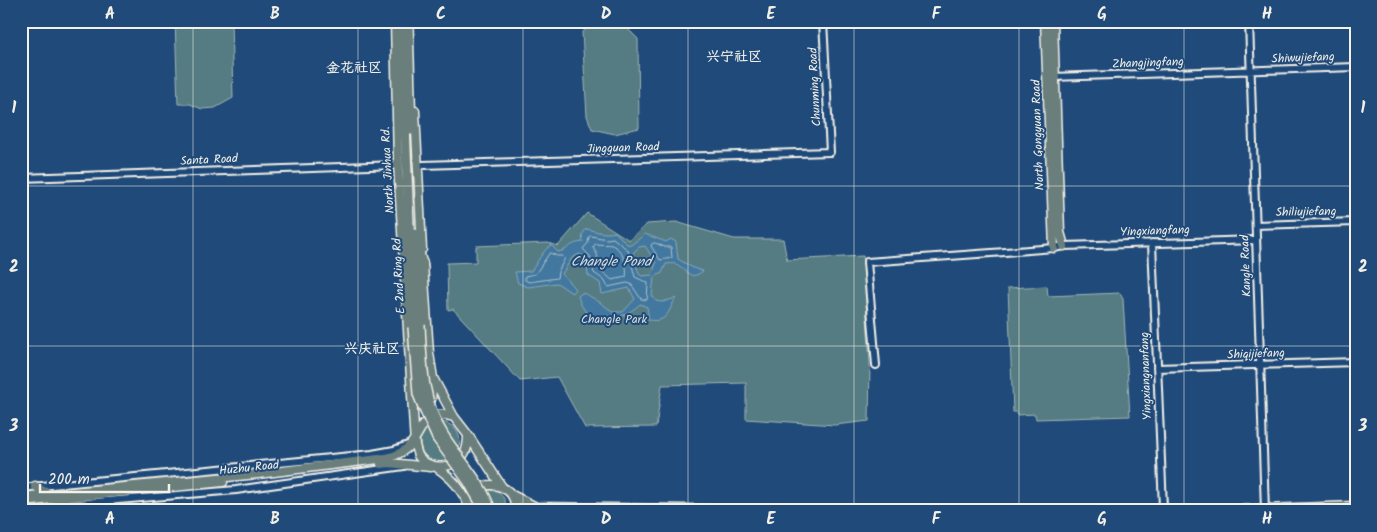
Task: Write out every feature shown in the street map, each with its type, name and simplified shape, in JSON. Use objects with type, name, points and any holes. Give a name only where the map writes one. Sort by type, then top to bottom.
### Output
[{"type":"highway","name":"E 2nd Ring Rd","points":[[401,21],[417,326],[418,394],[438,438],[468,481],[485,511]]},
{"type":"highway","name":"E 2nd Ring Rd","points":[[408,21],[412,234]]},
{"type":"highway","points":[[412,234],[423,269]]},
{"type":"highway","points":[[405,275],[412,234]]},
{"type":"highway","name":"E 2nd Ring Rd","points":[[417,326],[424,384],[434,420],[443,436],[473,476],[491,511]]},
{"type":"main road","name":"North Jinhua Rd.","points":[[394,21],[398,166],[413,440]]},
{"type":"main road","points":[[411,385],[417,401],[428,403],[432,397],[433,378],[429,354],[417,169],[412,21]]},
{"type":"main road","name":"North Gongyuan Road","points":[[1045,21],[1060,232],[1064,246]]},
{"type":"main road","name":"North Gongyuan Road","points":[[1053,21],[1050,78],[1054,248]]},
{"type":"main road","points":[[433,378],[454,417],[502,487],[512,496],[536,507],[830,511]]},
{"type":"main road","points":[[454,417],[445,414],[427,419],[413,440],[419,456],[427,464],[436,467],[455,482],[465,495],[471,509]]},
{"type":"main road","points":[[21,502],[259,479],[389,463],[436,467],[448,466],[458,462],[464,454],[468,445],[468,435]]},
{"type":"main road","name":"Huzhu Road","points":[[21,497],[285,471],[387,458],[396,456],[413,440]]},
{"type":"main road","points":[[284,462],[285,471]]},
{"type":"main road","points":[[471,509],[472,494],[478,488],[492,484],[502,487]]},
{"type":"main road","points":[[35,486],[48,494]]},
{"type":"main road","points":[[512,496],[515,502],[515,511]]},
{"type":"main road","points":[[1207,511],[1356,506]]},
{"type":"main road","points":[[1331,511],[1356,510]]},
{"type":"street","name":"Chunming Road","points":[[823,21],[830,152]]},
{"type":"street","name":"Kangle Road","points":[[1249,21],[1265,510]]},
{"type":"street","name":"Shiwujiefang","points":[[1251,71],[1356,67]]},
{"type":"street","name":"Zhangjingfang","points":[[1050,78],[1251,71]]},
{"type":"street","name":"Jingguan Road","points":[[417,169],[423,165],[830,152]]},
{"type":"street","name":"Santa Road","points":[[21,178],[398,166]]},
{"type":"street","name":"Shiliujiefang","points":[[1256,225],[1356,222]]},
{"type":"street","name":"Yingxiangfang","points":[[876,365],[868,262],[1064,246],[1256,240]]},
{"type":"street","name":"Yingxiangnanfang","points":[[1152,242],[1163,508]]},
{"type":"street","name":"Shiqijiefang","points":[[1157,368],[1356,362]]},
{"type":"street","points":[[21,488],[383,452],[413,440]]},
{"type":"street","points":[[26,511],[94,502],[246,489],[413,464]]},
{"type":"green space","points":[[175,21],[231,21],[233,98],[215,108],[202,109],[190,104],[178,104]]},
{"type":"green space","points":[[606,21],[623,24],[638,39],[639,128],[615,134],[592,129],[587,116],[582,32],[593,25]]},
{"type":"green space","name":"Changle Park","points":[[587,213],[629,240],[647,224],[676,222],[734,239],[783,239],[787,260],[863,256],[870,364],[869,421],[835,425],[746,419],[746,383],[662,385],[656,427],[585,428],[557,377],[520,381],[453,309],[448,310],[447,263],[476,262],[476,246],[548,243],[558,246]]},
{"type":"green space","points":[[1047,286],[1048,296],[1120,293],[1123,299],[1130,416],[1036,419],[1035,414],[1017,415],[1017,412],[1013,412],[1008,288]]},
{"type":"green space","points":[[436,422],[444,422],[451,425],[457,431],[460,442],[457,453],[451,459],[444,462],[436,462],[429,459],[423,453],[420,446],[420,438],[423,431],[429,425]]},
{"type":"green space","points":[[485,491],[497,492],[503,497],[506,507],[505,511],[475,511],[475,502]]},
{"type":"water","name":"Changle Pond","points":[[586,229],[603,233],[615,232],[627,244],[631,245],[645,234],[666,242],[671,239],[676,242],[678,259],[693,268],[703,271],[691,275],[679,266],[666,264],[662,273],[654,277],[652,295],[656,301],[662,302],[676,298],[667,315],[660,320],[649,320],[647,307],[640,304],[614,319],[596,318],[588,314],[582,307],[578,296],[582,293],[598,301],[612,312],[623,312],[635,299],[629,288],[602,294],[600,283],[588,275],[586,257],[579,254],[572,258],[562,274],[575,289],[572,293],[557,283],[528,287],[518,283],[515,272],[531,271],[548,247],[551,245],[558,252],[562,251],[574,244],[583,242],[582,235]],"holes":[[[645,246],[656,263],[652,275],[642,276],[639,274],[633,253],[639,247]]]},
{"type":"district","name":"兴宁社区","points":[[734,57]]},
{"type":"district","name":"金花社区","points":[[354,68]]},
{"type":"district","name":"兴庆社区","points":[[372,349]]}]
